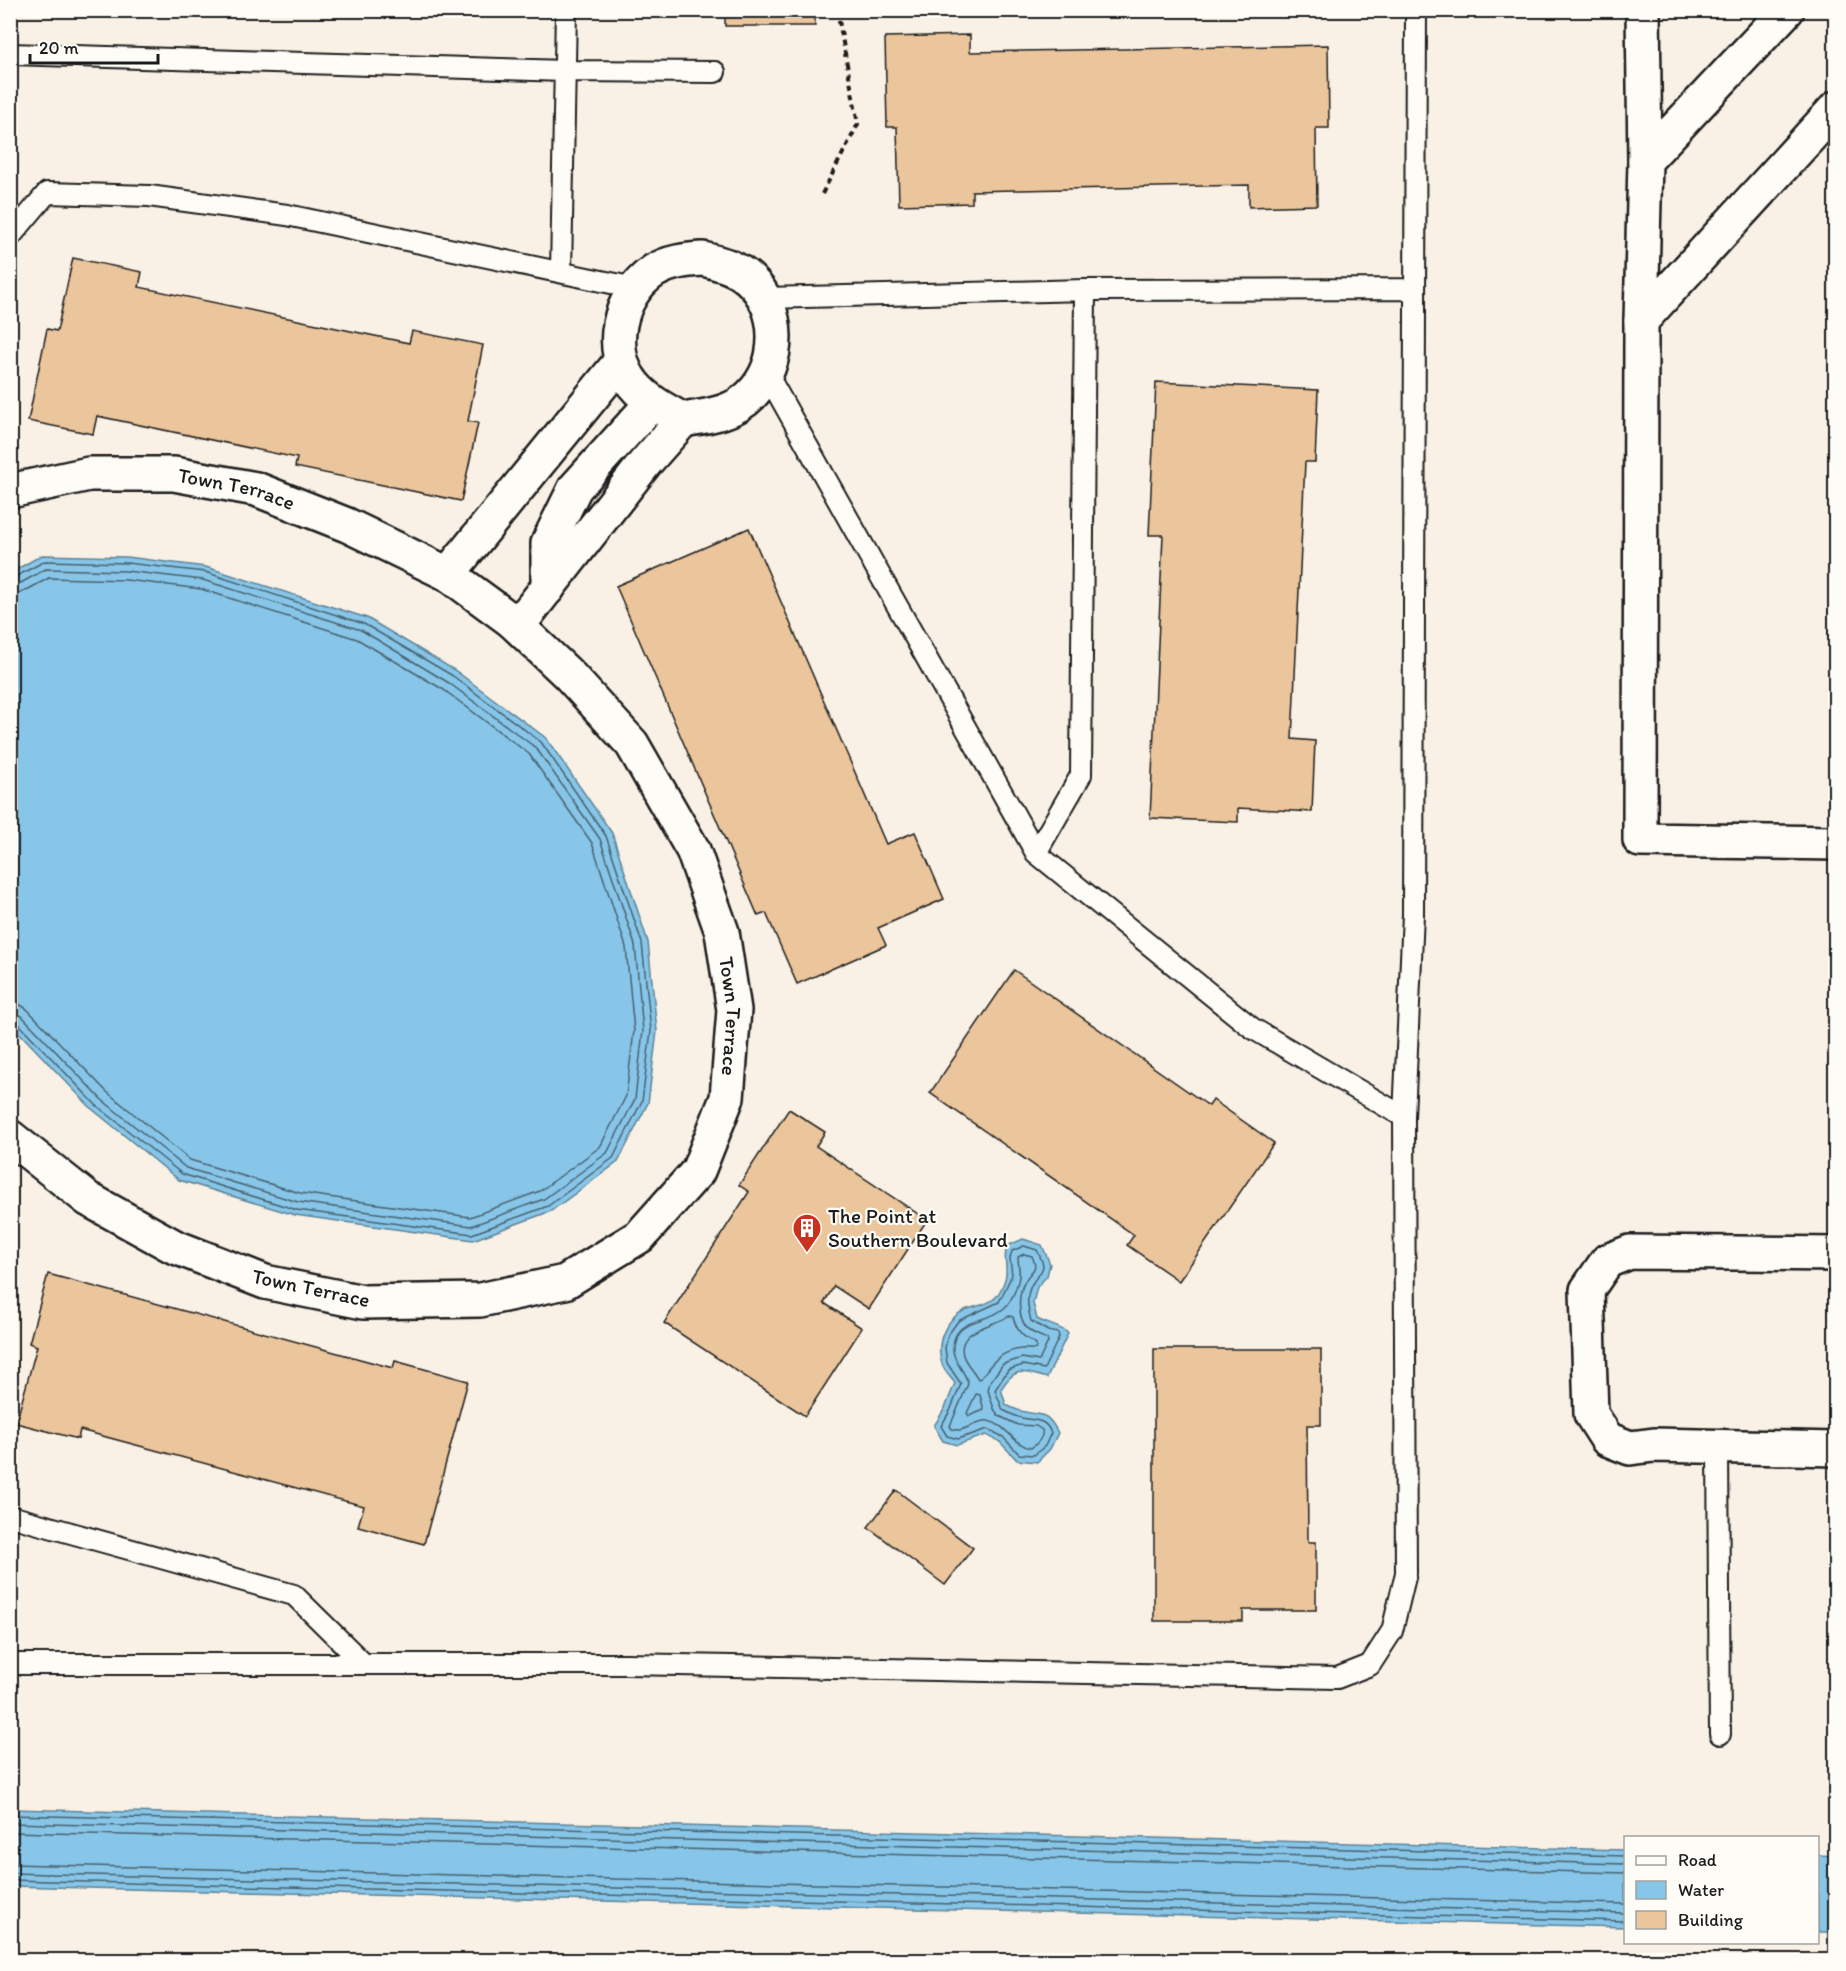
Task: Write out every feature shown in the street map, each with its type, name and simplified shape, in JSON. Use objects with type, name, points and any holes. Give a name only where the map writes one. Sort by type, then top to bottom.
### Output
[{"type":"street","points":[[1644,10],[1640,840],[1836,843]]},
{"type":"street","points":[[1645,161],[1787,10]]},
{"type":"street","points":[[1641,321],[1836,108]]},
{"type":"street","points":[[512,621],[527,614],[645,463],[683,420],[729,410],[751,396],[767,374],[775,348],[774,322],[765,298],[749,278],[727,265],[703,259],[677,261],[654,272],[635,288],[623,310],[618,335],[621,361],[633,384],[652,403],[683,420]]},
{"type":"street","points":[[448,574],[621,361]]},
{"type":"street","points":[[548,588],[548,543],[575,488],[652,403]]},
{"type":"street","name":"Town Terrace","points":[[10,491],[89,474],[174,474],[256,489],[347,525],[448,574],[512,621],[569,675],[632,744],[693,850],[722,932],[734,1010],[728,1098],[698,1171],[640,1236],[565,1282],[480,1300],[363,1302],[264,1282],[173,1246],[88,1199],[10,1137]]},
{"type":"street","points":[[1836,1254],[1630,1252],[1607,1261],[1587,1290],[1591,1414],[1607,1439],[1630,1448],[1654,1445],[1836,1449]]},
{"type":"lane","points":[[561,272],[566,10]]},
{"type":"lane","points":[[10,1664],[626,1664],[1337,1678],[1370,1665],[1392,1631],[1406,1573],[1404,1117],[1413,914],[1416,10]]},
{"type":"lane","points":[[10,54],[565,71],[715,72]]},
{"type":"lane","points":[[10,237],[46,193],[149,196],[287,215],[635,288]]},
{"type":"lane","points":[[765,298],[1085,290],[1415,290]]},
{"type":"lane","points":[[1036,853],[1081,775],[1085,290]]},
{"type":"lane","points":[[767,374],[1036,853],[1252,1028],[1404,1117]]},
{"type":"lane","points":[[1718,1447],[1720,1734]]},
{"type":"lane","points":[[10,1516],[294,1595],[364,1664]]},
{"type":"path","points":[[822,194],[858,124],[837,10]]},
{"type":"water","points":[[42,555],[127,557],[206,567],[367,618],[456,671],[546,738],[612,833],[648,942],[657,1031],[648,1103],[618,1162],[551,1211],[473,1240],[295,1215],[179,1180],[92,1109],[10,1023],[10,573]]},
{"type":"water","points":[[1023,1239],[1042,1245],[1050,1264],[1047,1276],[1037,1287],[1033,1303],[1037,1319],[1068,1333],[1047,1378],[1016,1373],[1006,1381],[1001,1389],[1006,1405],[1019,1411],[1046,1417],[1058,1433],[1050,1449],[1037,1462],[1017,1460],[999,1441],[986,1435],[957,1445],[943,1441],[934,1426],[945,1408],[955,1383],[944,1369],[940,1356],[943,1332],[958,1314],[988,1303],[997,1296],[1006,1276],[1007,1246]]},
{"type":"water","points":[[11,1809],[1624,1850],[1624,1927],[11,1886]]},
{"type":"water","points":[[1819,1855],[1835,1856],[1835,1932],[1819,1932]]},
{"type":"building","points":[[651,10],[815,10],[815,26],[725,26],[725,15],[651,16]]},
{"type":"building","points":[[970,35],[970,52],[1328,45],[1329,128],[1316,128],[1317,205],[1249,207],[1249,185],[972,191],[972,203],[899,205],[897,127],[887,127],[885,37]]},
{"type":"building","points":[[73,258],[142,272],[139,287],[409,343],[412,331],[483,345],[468,421],[478,423],[461,501],[295,467],[297,458],[97,416],[93,434],[28,421],[47,329],[57,331]]},
{"type":"building","points":[[1156,382],[1318,390],[1315,462],[1305,462],[1292,739],[1315,741],[1312,812],[1238,808],[1238,822],[1150,818],[1163,535],[1149,535]]},
{"type":"building","points":[[749,528],[886,844],[915,832],[944,899],[878,928],[886,945],[797,984],[766,913],[758,916],[616,586]]},
{"type":"building","points":[[1014,970],[1209,1106],[1213,1100],[1274,1143],[1179,1281],[1127,1245],[1134,1235],[930,1093]]},
{"type":"building","name":"The Point at Southern Boulevard","points":[[789,1109],[825,1132],[816,1146],[927,1220],[869,1309],[834,1286],[824,1303],[862,1328],[805,1416],[664,1323],[749,1192],[739,1185]]},
{"type":"building","points":[[48,1274],[393,1368],[395,1361],[468,1381],[424,1544],[358,1526],[364,1506],[80,1430],[78,1439],[16,1423],[37,1346],[29,1343]]},
{"type":"building","points":[[1154,1349],[1321,1349],[1321,1425],[1307,1425],[1308,1542],[1316,1542],[1316,1610],[1243,1610],[1243,1621],[1154,1621]]},
{"type":"building","points":[[896,1490],[973,1548],[945,1585],[868,1527]]},
{"type":"place","name":"The Point at Southern Boulevard","points":[[807,1254]]}]
